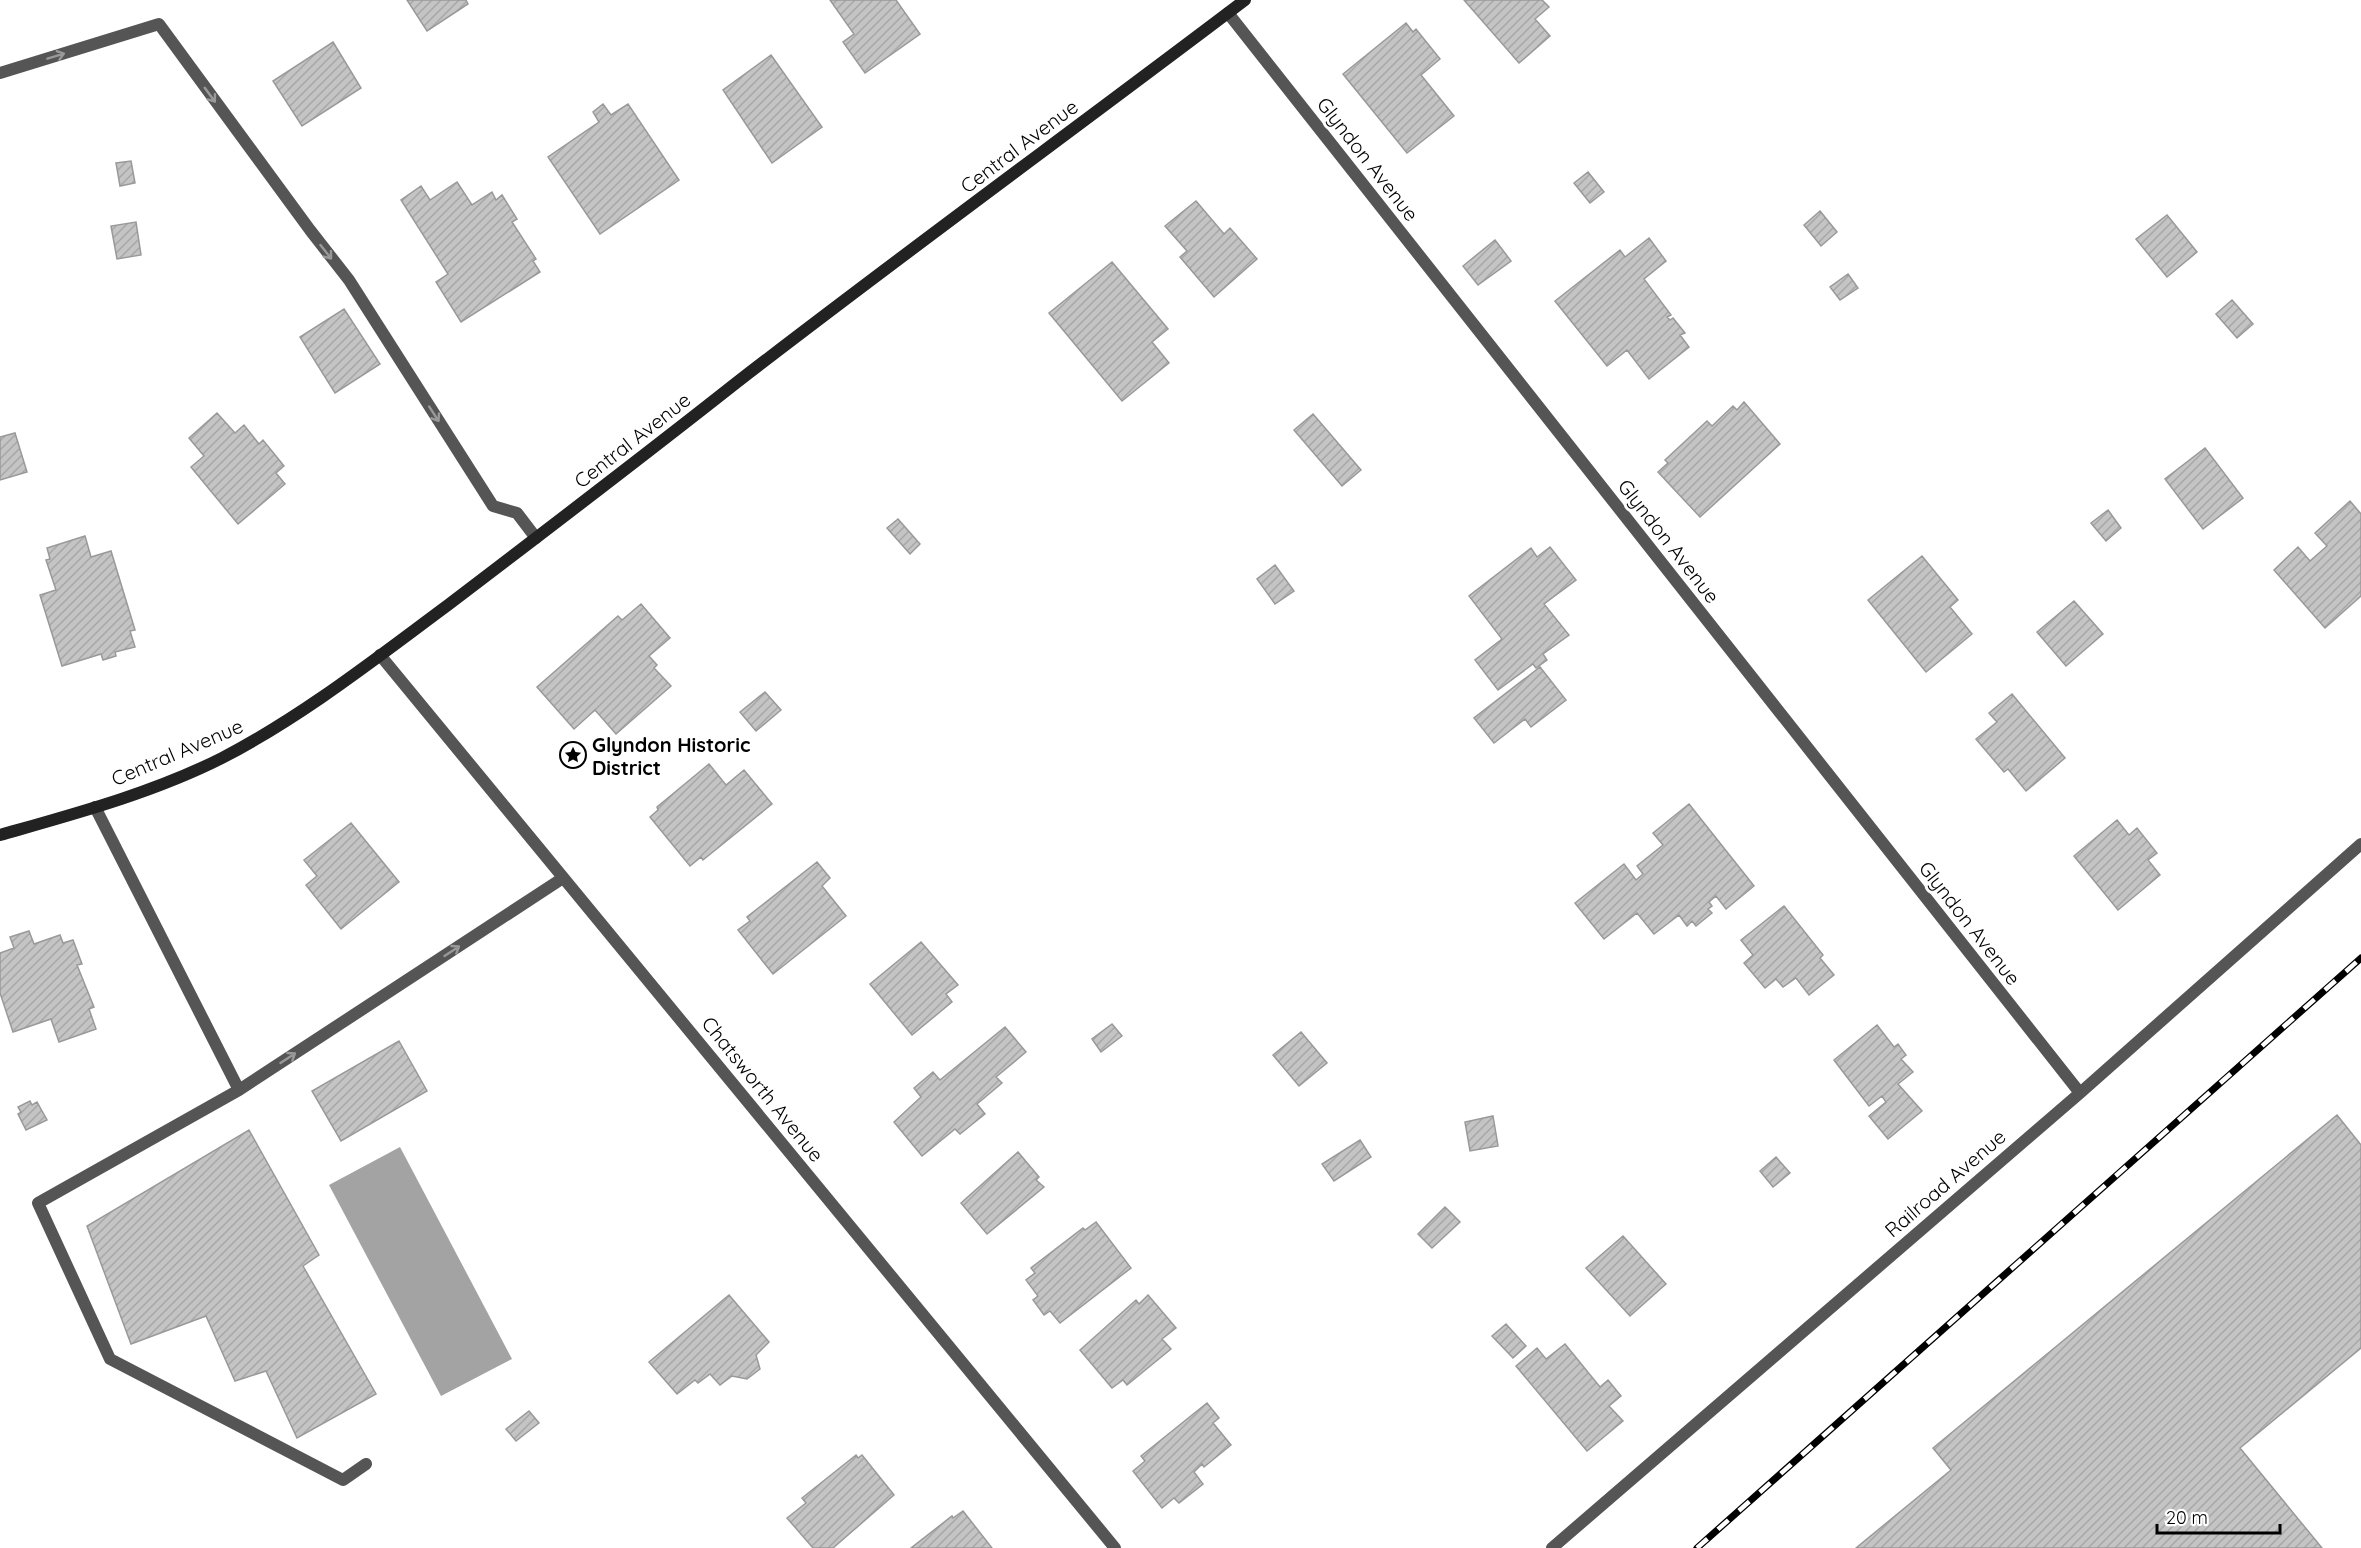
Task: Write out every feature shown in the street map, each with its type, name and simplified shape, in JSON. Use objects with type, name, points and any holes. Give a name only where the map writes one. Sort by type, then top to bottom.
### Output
[{"type":"main road","name":"Central Avenue","points":[[0,835],[95,807],[218,760],[303,710],[536,538],[739,381],[1245,0]]},
{"type":"street","name":"Glyndon Avenue","points":[[1228,13],[2080,1093]]},
{"type":"street","points":[[0,73],[159,24],[349,280],[493,506],[517,513],[536,538]]},
{"type":"street","name":"Chatsworth Avenue","points":[[380,655],[1115,1548]]},
{"type":"street","points":[[95,807],[239,1090]]},
{"type":"street","name":"Railroad Avenue","points":[[1552,1548],[2080,1093],[2361,844]]},
{"type":"street","points":[[366,1464],[343,1480],[110,1359],[38,1203],[239,1090],[563,878]]},
{"type":"shaded area","points":[[400,1147],[512,1359],[441,1396],[329,1185]]},
{"type":"building","points":[[407,0],[466,0],[468,4],[427,31]]},
{"type":"building","points":[[830,0],[896,0],[920,34],[865,73],[843,42],[854,34]]},
{"type":"building","points":[[1464,0],[1542,0],[1549,7],[1535,19],[1550,36],[1519,63]]},
{"type":"building","points":[[1406,23],[1413,32],[1416,29],[1440,59],[1421,75],[1454,116],[1407,153],[1343,74]]},
{"type":"building","points":[[333,42],[361,88],[302,126],[273,81]]},
{"type":"building","points":[[771,55],[822,127],[772,163],[723,90]]},
{"type":"building","points":[[603,104],[611,115],[628,104],[679,180],[600,234],[548,157],[599,122],[593,112]]},
{"type":"building","points":[[131,161],[135,183],[120,186],[116,163]]},
{"type":"building","points":[[1588,172],[1604,192],[1590,203],[1574,183]]},
{"type":"building","points":[[457,182],[472,205],[492,192],[496,200],[502,195],[517,219],[512,222],[536,259],[533,261],[540,272],[461,322],[436,282],[448,274],[401,200],[421,186],[430,200]]},
{"type":"building","points":[[1196,201],[1224,234],[1230,228],[1257,259],[1214,297],[1180,257],[1187,251],[1165,226]]},
{"type":"building","points":[[1820,211],[1837,232],[1821,246],[1804,225]]},
{"type":"building","points":[[2167,215],[2197,252],[2167,277],[2136,239]]},
{"type":"building","points":[[136,222],[141,255],[117,259],[111,226]]},
{"type":"building","points":[[1649,238],[1666,261],[1644,279],[1671,315],[1667,317],[1670,320],[1673,318],[1685,333],[1680,335],[1689,347],[1649,379],[1627,350],[1607,366],[1555,301],[1620,250],[1625,257]]},
{"type":"building","points":[[1495,240],[1511,261],[1478,285],[1463,266]]},
{"type":"building","points":[[1112,262],[1168,329],[1152,342],[1169,363],[1122,401],[1049,313]]},
{"type":"building","points":[[1848,274],[1858,288],[1840,300],[1830,287]]},
{"type":"building","points":[[2232,300],[2253,324],[2237,338],[2216,314]]},
{"type":"building","points":[[344,309],[380,364],[335,393],[300,337]]},
{"type":"building","points":[[1744,402],[1780,444],[1700,517],[1658,472],[1668,463],[1665,460],[1707,421],[1712,426],[1733,406],[1737,410]]},
{"type":"building","points":[[217,413],[235,433],[244,425],[259,444],[263,440],[284,466],[276,473],[285,484],[238,524],[191,467],[204,456],[189,438]]},
{"type":"building","points":[[1313,414],[1361,470],[1342,486],[1294,430]]},
{"type":"building","points":[[15,433],[27,472],[0,480],[0,437]]},
{"type":"building","points":[[2205,448],[2243,498],[2203,529],[2165,479]]},
{"type":"building","points":[[2350,501],[2361,514],[2361,596],[2325,628],[2274,570],[2298,547],[2310,561],[2327,546],[2315,533]]},
{"type":"building","points":[[2108,510],[2121,528],[2106,541],[2091,523]]},
{"type":"building","points":[[898,519],[920,544],[910,554],[887,528]]},
{"type":"building","points":[[85,536],[91,557],[111,551],[135,630],[130,631],[135,647],[115,652],[116,656],[103,660],[101,654],[62,666],[40,595],[56,590],[46,560],[50,559],[47,548]]},
{"type":"building","points":[[1550,547],[1576,580],[1544,604],[1569,635],[1543,654],[1547,660],[1536,668],[1533,664],[1498,690],[1475,660],[1502,639],[1469,596],[1531,548],[1537,557]]},
{"type":"building","points":[[1922,556],[1958,600],[1950,607],[1972,634],[1926,672],[1868,600]]},
{"type":"building","points":[[1275,565],[1294,591],[1275,604],[1257,579]]},
{"type":"building","points":[[2074,601],[2103,634],[2066,666],[2037,632]]},
{"type":"building","points":[[641,604],[670,638],[649,656],[657,665],[654,668],[671,686],[616,734],[595,710],[574,729],[537,687],[618,616],[622,620]]},
{"type":"building","points":[[1540,667],[1566,700],[1531,727],[1525,719],[1494,743],[1474,718]]},
{"type":"building","points":[[765,692],[781,710],[756,731],[740,712]]},
{"type":"building","points":[[2012,694],[2065,758],[2026,791],[2008,769],[2004,772],[1976,739],[1997,722],[1989,713]]},
{"type":"building","points":[[709,764],[726,785],[744,770],[772,804],[703,860],[701,857],[690,866],[650,817],[658,810],[657,807]]},
{"type":"building","points":[[1689,804],[1754,886],[1726,909],[1716,896],[1709,902],[1712,906],[1708,909],[1712,913],[1696,926],[1692,921],[1687,926],[1679,915],[1654,934],[1637,913],[1604,939],[1575,903],[1624,864],[1636,880],[1643,874],[1637,866],[1663,845],[1653,833]]},
{"type":"building","points":[[2117,820],[2129,835],[2137,828],[2157,853],[2148,860],[2160,875],[2118,910],[2074,856]]},
{"type":"building","points":[[351,823],[399,882],[341,929],[306,885],[317,876],[304,860]]},
{"type":"building","points":[[817,862],[830,878],[822,886],[846,916],[773,974],[738,930],[750,921],[747,917]]},
{"type":"building","points":[[1784,906],[1823,955],[1820,958],[1834,975],[1809,995],[1796,978],[1783,987],[1776,979],[1765,988],[1744,963],[1753,955],[1741,940]]},
{"type":"building","points":[[29,931],[34,944],[60,935],[63,943],[73,940],[82,964],[77,965],[94,1007],[89,1009],[96,1029],[59,1042],[51,1019],[13,1032],[0,993],[0,953],[14,948],[10,937]]},
{"type":"building","points":[[921,942],[958,985],[946,994],[952,1002],[912,1035],[870,984]]},
{"type":"building","points":[[1112,1024],[1122,1036],[1101,1052],[1092,1039]]},
{"type":"building","points":[[1877,1025],[1894,1047],[1898,1044],[1906,1055],[1901,1059],[1913,1072],[1898,1084],[1922,1111],[1888,1139],[1869,1116],[1886,1102],[1882,1096],[1869,1106],[1834,1060]]},
{"type":"building","points":[[1005,1027],[1026,1052],[996,1077],[1002,1083],[977,1104],[985,1114],[960,1134],[955,1129],[922,1156],[894,1122],[921,1097],[914,1088],[933,1072],[940,1080]]},
{"type":"building","points":[[1301,1032],[1327,1063],[1299,1086],[1273,1055]]},
{"type":"building","points":[[399,1041],[427,1091],[341,1141],[312,1091]]},
{"type":"building","points":[[30,1101],[32,1105],[37,1102],[47,1120],[26,1130],[18,1114],[21,1112],[18,1107]]},
{"type":"building","points":[[2337,1115],[2361,1145],[2361,1348],[2240,1448],[2322,1548],[1856,1548],[1951,1470],[1933,1448]]},
{"type":"building","points":[[1493,1116],[1498,1146],[1470,1151],[1465,1122]]},
{"type":"building","points":[[249,1130],[319,1255],[303,1266],[376,1394],[297,1438],[266,1371],[235,1381],[206,1316],[131,1344],[87,1226]]},
{"type":"building","points":[[1360,1140],[1371,1157],[1334,1181],[1322,1164]]},
{"type":"building","points":[[1018,1152],[1039,1177],[1036,1180],[1044,1187],[987,1234],[961,1203]]},
{"type":"building","points":[[1776,1157],[1790,1173],[1773,1187],[1760,1171]]},
{"type":"building","points":[[1445,1207],[1460,1222],[1432,1248],[1418,1234]]},
{"type":"building","points":[[1096,1222],[1131,1268],[1060,1323],[1050,1311],[1044,1315],[1033,1300],[1038,1296],[1026,1280],[1035,1273],[1031,1268],[1083,1228],[1085,1230]]},
{"type":"building","points":[[1623,1236],[1666,1284],[1630,1316],[1586,1268]]},
{"type":"building","points":[[729,1295],[769,1342],[756,1355],[760,1369],[747,1379],[732,1376],[720,1385],[710,1374],[698,1383],[695,1380],[677,1394],[649,1362]]},
{"type":"building","points":[[1148,1295],[1176,1328],[1162,1339],[1171,1349],[1127,1385],[1123,1380],[1112,1388],[1080,1350],[1136,1300],[1139,1304]]},
{"type":"building","points":[[1506,1324],[1526,1346],[1513,1358],[1492,1336]]},
{"type":"building","points":[[1565,1344],[1600,1387],[1608,1380],[1621,1396],[1609,1406],[1623,1421],[1587,1451],[1516,1366],[1537,1348],[1546,1359]]},
{"type":"building","points":[[1207,1403],[1219,1418],[1213,1423],[1231,1445],[1204,1467],[1202,1464],[1194,1472],[1203,1484],[1179,1503],[1174,1498],[1162,1508],[1133,1471],[1145,1461],[1141,1456]]},
{"type":"building","points":[[529,1411],[539,1423],[516,1441],[506,1429]]},
{"type":"building","points":[[856,1455],[858,1458],[862,1455],[894,1495],[833,1548],[813,1548],[787,1518],[806,1503],[802,1498]]},
{"type":"building","points":[[963,1511],[992,1548],[911,1548],[952,1516],[953,1518]]},
{"type":"railway","points":[[1697,1548],[2361,958]]},
{"type":"place","name":"Glyndon Historic District","points":[[573,755]]}]
